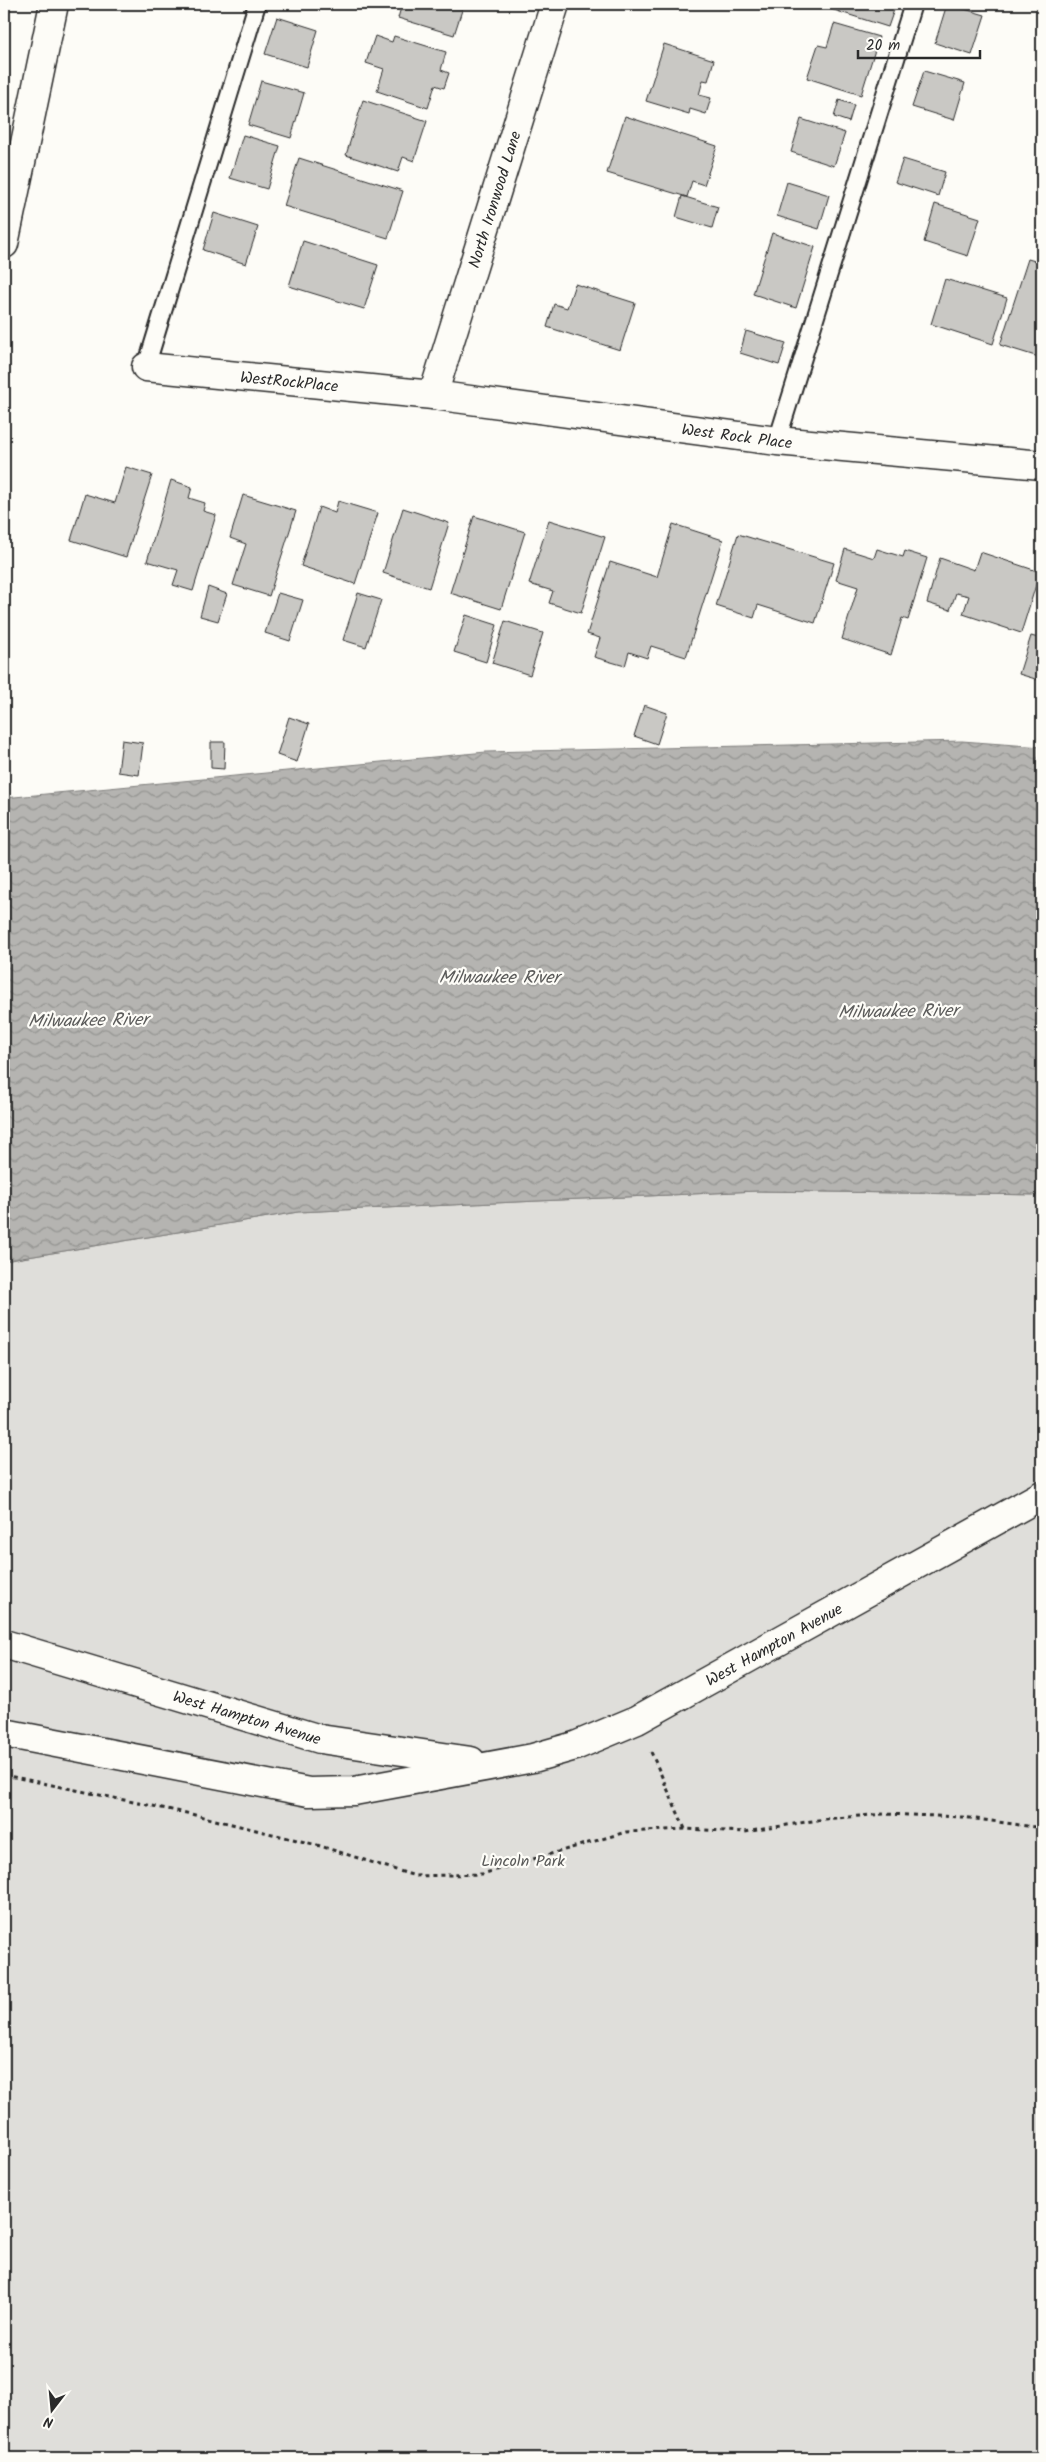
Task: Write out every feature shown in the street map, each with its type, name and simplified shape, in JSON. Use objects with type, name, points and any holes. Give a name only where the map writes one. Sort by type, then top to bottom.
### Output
[{"type":"main road","points":[[4,244],[54,4]]},
{"type":"main road","name":"North Ironwood Lane","points":[[433,395],[555,4]]},
{"type":"main road","name":"WestRockPlace","points":[[146,367],[433,395]]},
{"type":"main road","name":"West Rock Place","points":[[433,395],[777,441],[1042,465]]},
{"type":"main road","name":"West Hampton Avenue","points":[[4,1733],[309,1792],[354,1791],[533,1758],[575,1746],[637,1720],[1042,1495]]},
{"type":"main road","name":"West Hampton Avenue","points":[[4,1644],[320,1738],[495,1764]]},
{"type":"lane","points":[[146,367],[257,4]]},
{"type":"lane","points":[[777,441],[913,4]]},
{"type":"path","points":[[637,1720],[685,1829]]},
{"type":"path","points":[[4,1775],[191,1814],[317,1845],[414,1876],[482,1874],[626,1832],[685,1829],[744,1832],[824,1819],[884,1814],[962,1817],[1042,1828]]},
{"type":"green space","name":"Lincoln Park","points":[[757,1191],[1042,1195],[1042,2458],[4,2458],[4,1261],[298,1212]]},
{"type":"water","name":"Milwaukee River","points":[[962,741],[1042,747],[1042,1195],[757,1191],[298,1212],[4,1261],[4,798],[486,752]]},
{"type":"building","points":[[402,4],[464,4],[454,35],[398,18]]},
{"type":"building","points":[[822,4],[896,4],[888,27],[821,6]]},
{"type":"building","points":[[947,4],[985,15],[972,55],[935,43]]},
{"type":"building","points":[[277,17],[318,30],[307,67],[265,54]]},
{"type":"building","points":[[834,24],[879,37],[861,95],[807,78],[818,45],[827,47]]},
{"type":"building","points":[[375,36],[392,42],[394,36],[446,52],[441,70],[449,73],[444,88],[435,85],[428,108],[377,91],[384,69],[366,63]]},
{"type":"building","points":[[664,44],[714,60],[708,81],[703,80],[699,95],[711,98],[706,114],[690,109],[689,114],[646,101]]},
{"type":"building","points":[[1042,57],[1042,75],[1037,73]]},
{"type":"building","points":[[924,71],[965,83],[954,120],[912,107]]},
{"type":"building","points":[[261,81],[304,93],[291,138],[248,125]]},
{"type":"building","points":[[363,100],[427,121],[414,161],[403,157],[398,172],[346,155]]},
{"type":"building","points":[[839,100],[854,105],[849,122],[834,117]]},
{"type":"building","points":[[625,116],[717,146],[704,185],[692,181],[687,197],[607,173]]},
{"type":"building","points":[[801,119],[845,133],[834,166],[791,152]]},
{"type":"building","points":[[243,135],[280,146],[267,189],[230,178]]},
{"type":"building","points":[[299,158],[403,191],[388,238],[284,206]]},
{"type":"building","points":[[903,159],[945,172],[938,196],[895,182]]},
{"type":"building","points":[[787,182],[829,195],[819,229],[777,216]]},
{"type":"building","points":[[682,196],[718,207],[712,228],[676,217]]},
{"type":"building","points":[[935,204],[980,218],[968,256],[924,242]]},
{"type":"building","points":[[1042,210],[1042,229],[1037,227]]},
{"type":"building","points":[[214,213],[258,227],[246,264],[203,250]]},
{"type":"building","points":[[772,233],[815,247],[796,308],[753,294]]},
{"type":"building","points":[[303,241],[378,265],[364,309],[289,286]]},
{"type":"building","points":[[1028,259],[1042,263],[1042,358],[1000,345]]},
{"type":"building","points":[[945,279],[1007,298],[993,344],[931,324]]},
{"type":"building","points":[[575,284],[635,303],[620,350],[547,327],[554,304],[567,308]]},
{"type":"building","points":[[746,331],[786,343],[779,365],[740,353]]},
{"type":"building","points":[[126,467],[152,475],[126,557],[71,540],[85,494],[115,503]]},
{"type":"building","points":[[171,480],[192,487],[189,498],[205,503],[203,511],[216,515],[193,591],[173,585],[178,570],[147,561]]},
{"type":"building","points":[[243,495],[296,511],[269,596],[233,585],[246,544],[230,538]]},
{"type":"building","points":[[338,501],[378,513],[355,584],[301,566],[319,507],[335,513]]},
{"type":"building","points":[[403,508],[449,523],[429,588],[383,573]]},
{"type":"building","points":[[474,516],[525,532],[501,609],[450,593]]},
{"type":"building","points":[[549,520],[605,537],[581,613],[549,603],[553,591],[529,584]]},
{"type":"building","points":[[673,524],[723,540],[686,657],[651,646],[647,658],[629,652],[625,666],[594,657],[600,638],[587,634],[610,562],[657,577]]},
{"type":"building","points":[[738,534],[834,563],[815,623],[758,605],[754,618],[716,606]]},
{"type":"building","points":[[845,549],[874,558],[877,549],[903,557],[905,551],[927,558],[908,620],[902,618],[891,655],[842,639],[858,587],[836,580]]},
{"type":"building","points":[[980,552],[1040,572],[1021,633],[963,614],[969,596],[956,593],[950,610],[927,603],[940,558],[974,570]]},
{"type":"building","points":[[208,587],[227,594],[218,621],[200,616]]},
{"type":"building","points":[[278,593],[303,600],[290,641],[265,633]]},
{"type":"building","points":[[358,593],[381,600],[366,647],[343,640]]},
{"type":"building","points":[[466,615],[497,625],[486,662],[454,652]]},
{"type":"building","points":[[505,621],[543,633],[530,675],[492,663]]},
{"type":"building","points":[[1031,636],[1042,639],[1042,681],[1019,674]]},
{"type":"building","points":[[644,705],[667,713],[657,744],[634,736]]},
{"type":"building","points":[[289,717],[309,724],[297,762],[277,755]]},
{"type":"building","points":[[122,740],[143,743],[139,775],[118,772]]},
{"type":"building","points":[[211,742],[225,742],[224,769],[211,768]]}]
